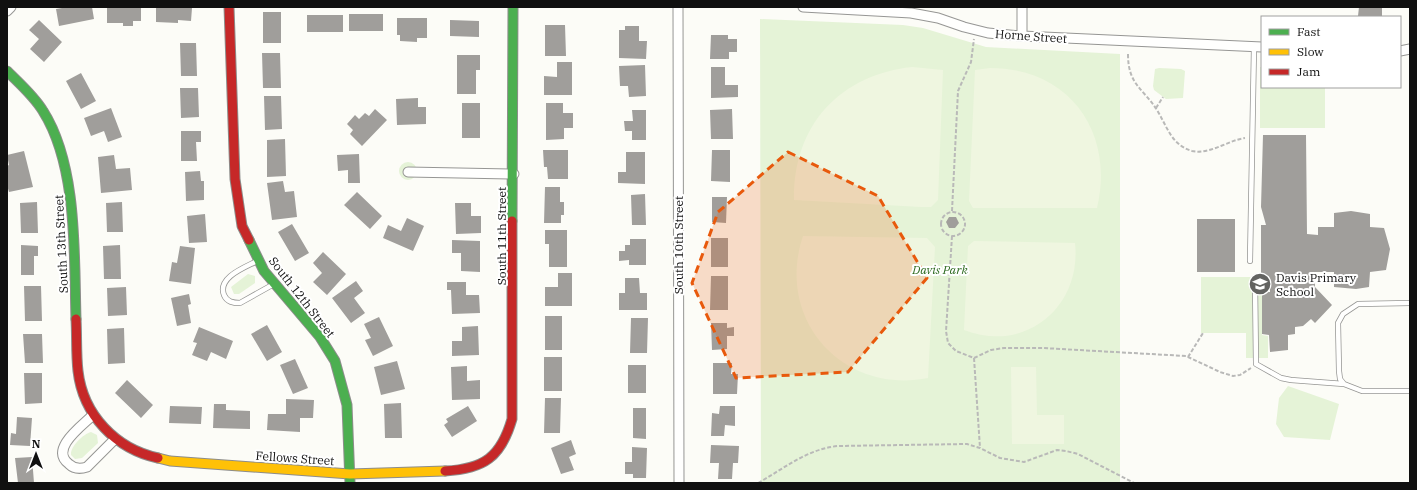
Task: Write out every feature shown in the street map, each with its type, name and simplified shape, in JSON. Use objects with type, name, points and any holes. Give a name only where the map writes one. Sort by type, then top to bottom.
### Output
[{"type":"street","points":[[7,11],[11,7]]},
{"type":"street","name":"South 12th Street","points":[[229,7],[235,179],[242,226],[264,271],[320,337],[335,361],[347,405],[350,478]]},
{"type":"street","name":"South 11th Street","points":[[491,459],[508,433],[512,419],[514,174],[512,7]]},
{"type":"street","name":"South 10th Street","points":[[678,7],[679,483]]},
{"type":"street","name":"Horne Street","points":[[803,7],[911,13],[938,18],[975,30],[1022,36],[1258,47]]},
{"type":"street","points":[[1022,7],[1022,36]]},
{"type":"street","name":"South 13th Street","points":[[7,71],[22,82],[51,124],[68,171],[72,201],[78,372],[84,395],[93,415],[105,429]]},
{"type":"street","points":[[408,172],[514,174]]},
{"type":"street","points":[[93,415],[64,444],[62,454],[67,463],[74,467],[87,467],[114,439]]},
{"type":"street","name":"Fellows Street","points":[[105,429],[114,439],[149,458],[350,478],[466,470],[491,459]]},
{"type":"lane","points":[[1250,261],[1251,137],[1258,47]]},
{"type":"lane","points":[[259,260],[230,276],[225,282],[223,289],[224,296],[234,303],[240,303],[274,283]]},
{"type":"lane","points":[[1255,282],[1256,364],[1281,378],[1291,380],[1344,384],[1362,391],[1410,391]]},
{"type":"lane","points":[[1344,384],[1340,379],[1339,371],[1338,323],[1343,314],[1349,308],[1358,304],[1410,303]]},
{"type":"path","points":[[952,211],[957,95],[971,62],[975,30]]},
{"type":"path","points":[[1128,54],[1131,74],[1137,85],[1156,108],[1177,143],[1192,151],[1208,150],[1238,139],[1251,137]]},
{"type":"path","points":[[1156,108],[1163,97]]},
{"type":"path","points":[[952,211],[960,214],[965,224],[960,233],[952,236],[945,234],[940,224],[945,214],[952,211]]},
{"type":"path","points":[[952,236],[946,332],[948,343],[956,351],[974,358],[991,350],[1016,347],[1188,357],[1220,372],[1233,376],[1240,375],[1256,364]]},
{"type":"path","points":[[1188,357],[1203,333]]},
{"type":"path","points":[[974,358],[980,448]]},
{"type":"path","points":[[758,483],[809,453],[823,448],[838,446],[967,444],[980,448],[1000,458],[1024,462],[1057,450],[1066,451],[1078,454],[1134,483]]},
{"type":"highlighted area","points":[[788,152],[878,196],[927,278],[848,372],[736,378],[692,283],[718,212]]},
{"type":"green space","name":"Davis Park","points":[[760,19],[903,25],[923,28],[986,47],[1120,54],[1120,483],[761,483]]},
{"type":"green space","points":[[912,67],[943,70],[938,200],[931,207],[921,207],[794,200],[796,173],[802,149],[812,128],[825,109],[842,93],[863,81],[886,72]]},
{"type":"green space","points":[[1260,67],[1261,88],[1325,88],[1325,128],[1260,128]]},
{"type":"green space","points":[[990,68],[1018,71],[1043,79],[1064,93],[1080,110],[1092,131],[1099,154],[1101,180],[1097,208],[973,208],[969,201],[975,70]]},
{"type":"green space","points":[[1155,69],[1181,69],[1185,71],[1183,98],[1166,99],[1154,90]]},
{"type":"green space","points":[[404,162],[412,162],[417,167],[415,178],[412,180],[404,180],[399,175],[399,167]]},
{"type":"green space","points":[[803,236],[927,238],[935,247],[928,378],[897,380],[868,375],[843,362],[823,344],[808,322],[799,296],[797,267]]},
{"type":"green space","points":[[974,241],[1075,243],[1075,266],[1069,287],[1059,305],[1045,320],[1028,330],[1008,336],[987,336],[964,330],[968,246]]},
{"type":"green space","points":[[248,274],[255,276],[255,283],[239,294],[234,294],[231,287]]},
{"type":"green space","points":[[1201,277],[1262,277],[1262,335],[1268,336],[1268,358],[1246,358],[1246,333],[1201,333]]},
{"type":"green space","points":[[1011,367],[1036,367],[1037,415],[1064,415],[1064,444],[1012,444]]},
{"type":"green space","points":[[1288,386],[1339,404],[1330,440],[1284,437],[1276,424],[1279,398]]},
{"type":"green space","points":[[91,432],[97,435],[98,443],[82,458],[75,459],[71,455],[73,448],[81,438]]},
{"type":"building","points":[[68,7],[92,7],[94,19],[59,26],[56,9]]},
{"type":"building","points":[[107,7],[141,7],[141,21],[133,21],[133,26],[123,26],[123,23],[107,23]]},
{"type":"building","points":[[1359,7],[1382,7],[1382,16],[1358,16]]},
{"type":"building","points":[[156,8],[192,8],[191,21],[178,20],[178,23],[156,22]]},
{"type":"building","points":[[263,12],[281,12],[281,43],[263,43]]},
{"type":"building","points":[[349,14],[383,14],[383,31],[349,31]]},
{"type":"building","points":[[307,15],[343,15],[343,32],[307,32]]},
{"type":"building","points":[[397,18],[427,18],[427,38],[417,38],[417,42],[400,41],[400,35],[397,35]]},
{"type":"building","points":[[39,20],[62,42],[44,62],[30,49],[39,39],[29,30]]},
{"type":"building","points":[[450,20],[479,21],[479,37],[450,36]]},
{"type":"building","points":[[545,25],[565,25],[566,56],[545,56]]},
{"type":"building","points":[[625,26],[639,26],[639,41],[647,41],[646,59],[619,58],[619,30],[625,30]]},
{"type":"building","points":[[711,35],[728,35],[728,39],[737,39],[737,52],[729,52],[729,59],[710,59]]},
{"type":"building","points":[[180,43],[196,43],[197,76],[181,76]]},
{"type":"building","points":[[262,53],[280,53],[281,88],[263,88]]},
{"type":"building","points":[[457,55],[480,55],[480,70],[476,70],[476,94],[457,94]]},
{"type":"building","points":[[557,62],[572,62],[572,95],[544,95],[544,76],[557,77]]},
{"type":"building","points":[[645,65],[646,96],[629,97],[628,86],[620,86],[619,66]]},
{"type":"building","points":[[711,67],[725,67],[725,85],[738,85],[738,97],[711,98]]},
{"type":"building","points":[[81,73],[96,101],[81,109],[66,81]]},
{"type":"building","points":[[180,88],[198,88],[199,117],[181,118]]},
{"type":"building","points":[[264,96],[281,96],[282,129],[265,130]]},
{"type":"building","points":[[418,98],[418,107],[426,107],[426,124],[397,125],[396,99]]},
{"type":"building","points":[[462,103],[480,103],[480,138],[462,138]]},
{"type":"building","points":[[546,103],[563,103],[563,113],[573,113],[573,128],[564,128],[564,139],[546,140]]},
{"type":"building","points":[[111,108],[122,137],[108,142],[104,131],[91,136],[84,118]]},
{"type":"building","points":[[375,109],[387,120],[362,146],[350,134],[353,130],[347,124],[355,115],[359,119],[365,113],[369,116]]},
{"type":"building","points":[[732,109],[733,139],[711,139],[710,110]]},
{"type":"building","points":[[632,110],[646,110],[646,140],[632,140],[632,131],[625,131],[624,121],[633,121]]},
{"type":"building","points":[[181,131],[201,131],[201,142],[196,142],[197,161],[181,161]]},
{"type":"building","points":[[1263,135],[1306,135],[1307,234],[1318,235],[1318,227],[1334,227],[1334,213],[1351,211],[1370,214],[1370,227],[1384,228],[1390,249],[1386,270],[1370,272],[1369,287],[1356,289],[1334,287],[1334,272],[1315,272],[1315,287],[1332,305],[1315,323],[1311,319],[1303,326],[1295,327],[1295,334],[1288,335],[1288,350],[1270,352],[1269,335],[1262,334],[1262,292],[1270,292],[1269,276],[1261,276],[1261,225],[1266,225],[1261,207]]},
{"type":"building","points":[[285,139],[286,176],[267,177],[267,140]]},
{"type":"building","points":[[543,150],[568,150],[568,179],[548,179],[547,167],[544,167]]},
{"type":"building","points":[[712,150],[730,150],[730,182],[711,181]]},
{"type":"building","points":[[24,151],[33,187],[9,192],[7,185],[7,166],[9,165],[7,155]]},
{"type":"building","points":[[626,152],[645,152],[645,184],[618,183],[618,172],[626,172]]},
{"type":"building","points":[[359,154],[360,183],[348,183],[348,170],[338,171],[337,155]]},
{"type":"building","points":[[114,155],[116,169],[130,168],[132,190],[101,193],[98,157]]},
{"type":"building","points":[[200,171],[201,181],[204,181],[204,200],[186,201],[185,172]]},
{"type":"building","points":[[283,181],[285,192],[294,191],[297,217],[272,220],[267,183]]},
{"type":"building","points":[[545,187],[560,187],[560,202],[564,202],[564,215],[561,215],[561,223],[544,223]]},
{"type":"building","points":[[357,192],[382,216],[370,229],[344,205]]},
{"type":"building","points":[[645,194],[646,225],[632,225],[631,195]]},
{"type":"building","points":[[712,197],[727,197],[726,223],[712,222]]},
{"type":"building","points":[[37,202],[38,233],[21,233],[20,203]]},
{"type":"building","points":[[122,202],[123,232],[107,232],[106,203]]},
{"type":"building","points":[[455,203],[471,203],[471,216],[481,216],[481,233],[456,234]]},
{"type":"building","points":[[205,214],[207,242],[189,243],[187,216]]},
{"type":"building","name":"Davis Park","points":[[949,217],[956,217],[959,223],[955,228],[949,228],[946,222]]},
{"type":"building","points":[[407,218],[424,226],[413,251],[383,238],[388,225],[401,231]]},
{"type":"building","points":[[1197,219],[1235,219],[1235,272],[1197,272]]},
{"type":"building","points":[[292,224],[309,253],[295,261],[278,232]]},
{"type":"building","points":[[545,230],[567,230],[567,267],[549,267],[549,244],[545,244]]},
{"type":"building","points":[[711,238],[728,238],[728,267],[711,267]]},
{"type":"building","points":[[630,239],[646,239],[646,265],[629,265],[629,260],[619,261],[619,251],[625,251],[625,245],[630,245]]},
{"type":"building","points":[[452,240],[480,241],[480,272],[461,271],[461,253],[452,253]]},
{"type":"building","points":[[21,245],[38,246],[38,256],[34,256],[34,275],[21,275]]},
{"type":"building","points":[[120,245],[121,279],[104,279],[103,246]]},
{"type":"building","points":[[180,246],[195,248],[191,284],[169,281],[172,262],[177,263]]},
{"type":"building","points":[[323,252],[346,274],[327,295],[313,282],[322,273],[313,263]]},
{"type":"building","points":[[558,273],[572,273],[572,306],[545,306],[545,287],[558,287]]},
{"type":"building","points":[[711,276],[728,276],[728,310],[710,310]]},
{"type":"building","points":[[625,278],[639,278],[640,293],[647,293],[647,310],[619,310],[619,293],[625,293]]},
{"type":"building","points":[[356,281],[363,291],[354,298],[365,313],[351,323],[332,298]]},
{"type":"building","points":[[447,282],[466,282],[466,295],[479,295],[480,313],[452,314],[451,290],[447,290]]},
{"type":"building","points":[[24,286],[41,286],[42,321],[25,321]]},
{"type":"building","points":[[126,287],[127,315],[108,316],[107,288]]},
{"type":"building","points":[[189,294],[191,304],[188,305],[191,323],[177,326],[171,298]]},
{"type":"building","points":[[545,316],[562,316],[562,350],[545,350]]},
{"type":"building","points":[[379,317],[393,346],[373,356],[365,340],[371,338],[364,324]]},
{"type":"building","points":[[631,318],[648,318],[647,353],[630,353]]},
{"type":"building","points":[[711,323],[727,323],[727,328],[734,327],[734,336],[727,336],[727,349],[712,350]]},
{"type":"building","points":[[267,325],[282,352],[267,361],[251,334]]},
{"type":"building","points":[[478,326],[479,355],[452,356],[452,341],[462,341],[462,327]]},
{"type":"building","points":[[199,327],[233,341],[226,359],[211,352],[207,361],[192,355],[197,343],[193,342]]},
{"type":"building","points":[[124,328],[125,363],[108,364],[107,329]]},
{"type":"building","points":[[23,334],[42,334],[43,363],[25,363]]},
{"type":"building","points":[[544,357],[562,357],[562,391],[544,391]]},
{"type":"building","points":[[295,359],[308,388],[293,394],[280,365]]},
{"type":"building","points":[[397,361],[405,389],[381,395],[374,367]]},
{"type":"building","points":[[713,363],[732,363],[731,374],[738,374],[737,394],[713,394]]},
{"type":"building","points":[[628,365],[646,365],[646,393],[628,393]]},
{"type":"building","points":[[467,366],[467,381],[480,380],[480,399],[452,400],[451,367]]},
{"type":"building","points":[[24,373],[42,373],[42,403],[25,404]]},
{"type":"building","points":[[127,380],[153,405],[141,418],[115,393]]},
{"type":"building","points":[[545,398],[561,398],[560,433],[544,433]]},
{"type":"building","points":[[286,399],[314,400],[313,418],[300,418],[300,432],[267,430],[268,414],[286,414]]},
{"type":"building","points":[[401,403],[402,438],[385,438],[384,404]]},
{"type":"building","points":[[214,404],[226,404],[226,410],[250,411],[250,429],[213,428]]},
{"type":"building","points":[[170,406],[202,407],[201,424],[169,423]]},
{"type":"building","points":[[468,406],[477,421],[452,437],[444,425],[448,422],[446,419]]},
{"type":"building","points":[[720,406],[735,406],[735,426],[725,425],[724,436],[711,436],[712,413],[719,414]]},
{"type":"building","points":[[633,408],[646,408],[646,439],[633,438]]},
{"type":"building","points":[[17,417],[32,418],[30,446],[10,445],[11,433],[16,434]]},
{"type":"building","points":[[571,440],[576,454],[569,457],[574,470],[561,474],[551,448]]},
{"type":"building","points":[[711,445],[739,446],[738,463],[733,463],[732,479],[718,479],[719,463],[710,463]]},
{"type":"building","points":[[632,447],[647,448],[646,478],[633,478],[633,474],[625,474],[625,462],[632,462]]},
{"type":"building","points":[[32,457],[34,483],[18,483],[15,458]]},
{"type":"traffic: fast","points":[[512,221],[513,7]]},
{"type":"traffic: fast","points":[[7,71],[31,95],[43,111],[54,133],[63,158],[72,212],[76,319]]},
{"type":"traffic: fast","points":[[249,240],[264,271],[320,337],[335,361],[347,405],[350,483]]},
{"type":"traffic: slow","points":[[158,458],[170,461],[350,474],[445,471]]},
{"type":"traffic: jam","points":[[229,7],[235,179],[242,226],[249,240]]},
{"type":"traffic: jam","points":[[445,471],[459,470],[470,467],[480,464],[489,458],[496,452],[502,443],[508,432],[512,419],[512,221]]},
{"type":"traffic: jam","points":[[76,319],[78,371],[81,387],[94,415],[104,428],[128,447],[158,458]]},
{"type":"place","name":"Davis Primary School","points":[[1260,284]]}]
